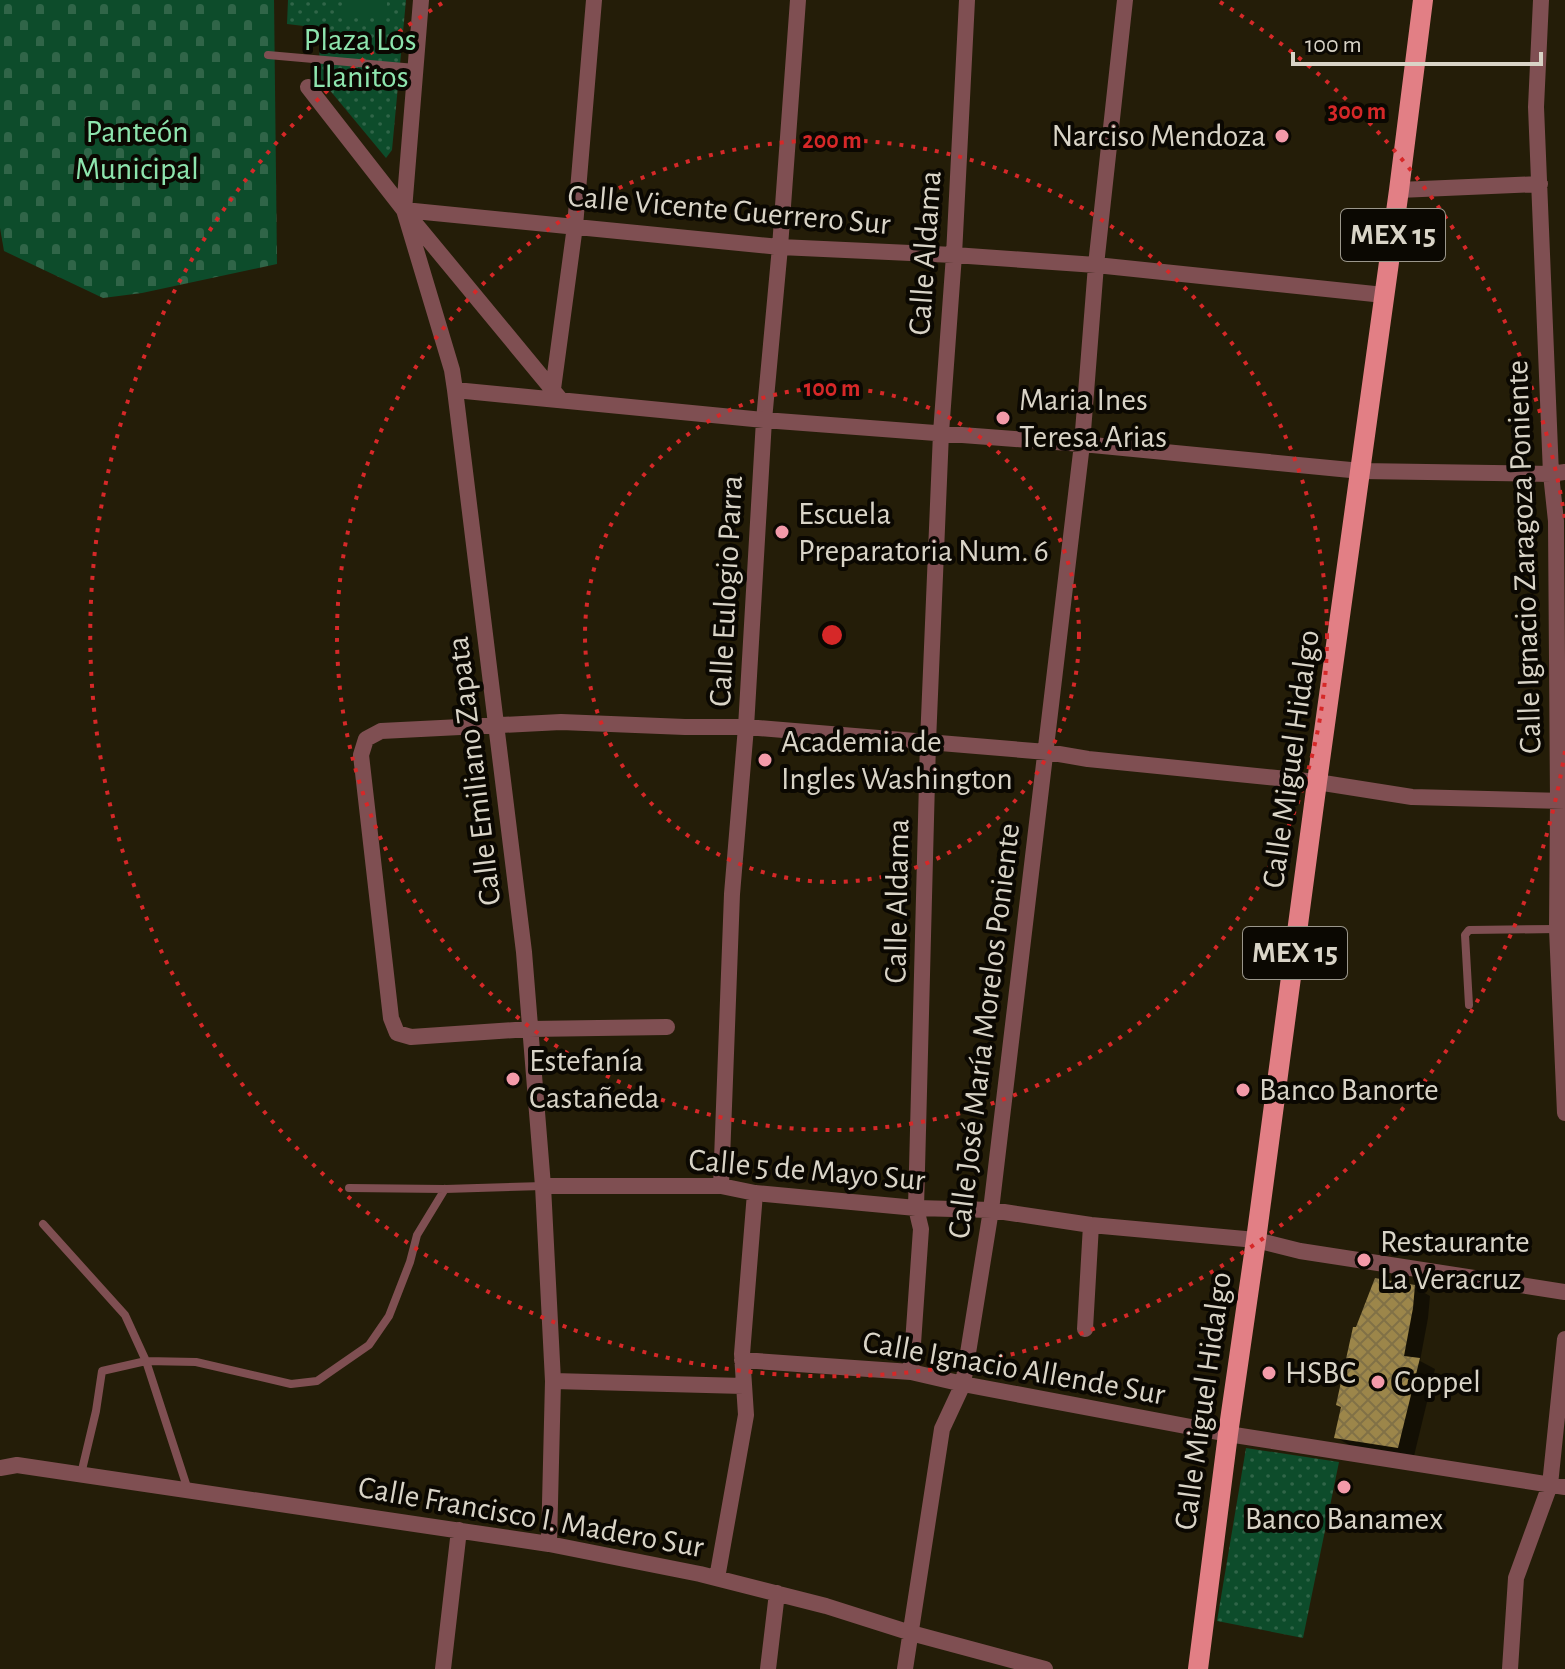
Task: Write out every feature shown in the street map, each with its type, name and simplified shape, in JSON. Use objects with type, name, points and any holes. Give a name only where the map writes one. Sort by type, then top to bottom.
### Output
[{"type":"main road","name":"Calle Miguel Hidalgo","points":[[1198,1669],[1423,0]]},
{"type":"street","name":"Calle Emiliano Zapata","points":[[421,0],[404,210],[452,370],[524,952],[543,1186],[553,1381],[549,1544]]},
{"type":"street","points":[[557,395],[594,0]]},
{"type":"street","name":"Calle Eulogio Parra","points":[[721,1186],[732,894],[746,727],[764,420],[798,0]]},
{"type":"street","name":"Calle Aldama","points":[[911,1372],[921,1229],[916,1208],[928,742],[941,433],[967,0]]},
{"type":"street","name":"Calle José María Morelos Poniente","points":[[905,1669],[942,1429],[963,1384],[991,1210],[1082,444],[1096,265],[1125,0]]},
{"type":"street","name":"Calle Ignacio Zaragoza Poniente","points":[[1541,0],[1536,107],[1558,473],[1556,521],[1562,801],[1557,929],[1565,1113]]},
{"type":"street","points":[[308,87],[404,210],[557,395]]},
{"type":"street","points":[[1399,190],[1540,184]]},
{"type":"street","name":"Calle Vicente Guerrero Sur","points":[[404,210],[780,247],[1096,265],[1384,295]]},
{"type":"street","points":[[455,390],[557,395],[764,420],[1082,444],[1361,471],[1558,473]]},
{"type":"street","points":[[667,1027],[530,1029],[411,1037],[397,1033],[391,1018],[361,755],[366,739],[381,731],[561,722],[746,727],[1047,752],[1088,759],[1317,782],[1412,797],[1562,801]]},
{"type":"street","name":"Calle 5 de Mayo Sur","points":[[543,1186],[721,1186],[755,1193],[916,1208],[991,1210],[1091,1225],[1256,1240],[1300,1251],[1565,1292]]},
{"type":"street","points":[[717,1578],[746,1415],[742,1360],[755,1193]]},
{"type":"street","points":[[1085,1329],[1091,1225]]},
{"type":"street","points":[[1510,1669],[1516,1578],[1558,1486],[1565,1339]]},
{"type":"street","name":"Calle Ignacio Allende Sur","points":[[742,1360],[911,1372],[1228,1434],[1558,1486]]},
{"type":"street","points":[[553,1381],[744,1386]]},
{"type":"street","name":"Calle Francisco I. Madero Sur","points":[[0,1468],[17,1465],[549,1544],[777,1593],[1045,1669]]},
{"type":"street","points":[[443,1669],[459,1530]]},
{"type":"street","points":[[768,1669],[777,1593]]},
{"type":"lane","points":[[268,55],[415,68]]},
{"type":"lane","points":[[1469,1005],[1465,935],[1469,930],[1557,929]]},
{"type":"lane","points":[[349,1188],[543,1186]]},
{"type":"lane","points":[[81,1474],[102,1371],[146,1361],[196,1362],[291,1384],[317,1381],[369,1345],[389,1316],[417,1235],[445,1189]]},
{"type":"lane","points":[[43,1224],[125,1315],[146,1361],[188,1490]]},
{"type":"green space","name":"Panteón Municipal","points":[[0,0],[274,0],[277,264],[142,293],[103,298],[4,251],[0,228]]},
{"type":"green space","name":"Plaza Los Llanitos","points":[[288,0],[406,0],[392,150],[386,158],[318,76],[321,28],[287,24]]},
{"type":"green space","points":[[342,0],[387,0],[387,14],[342,14]]},
{"type":"green space","points":[[1246,1448],[1339,1462],[1303,1638],[1217,1621]]},
{"type":"building","name":"Coppel","points":[[1375,1278],[1415,1285],[1404,1356],[1420,1358],[1398,1448],[1334,1438],[1341,1407],[1336,1405],[1353,1327],[1356,1327]]},
{"type":"place","name":"Narciso Mendoza","points":[[1282,136]]},
{"type":"place","name":"Maria Ines Teresa Arias","points":[[1003,418]]},
{"type":"place","name":"Escuela Preparatoria Num. 6","points":[[782,532]]},
{"type":"place","name":"Academia de Ingles Washington","points":[[765,760]]},
{"type":"place","name":"Estefanía Castañeda","points":[[513,1079]]},
{"type":"place","name":"Banco Banorte","points":[[1243,1090]]},
{"type":"place","name":"Restaurante La Veracruz","points":[[1364,1260]]},
{"type":"place","name":"HSBC","points":[[1269,1373]]},
{"type":"place","name":"Coppel","points":[[1378,1382]]},
{"type":"place","name":"Banco Banamex","points":[[1344,1487]]}]
